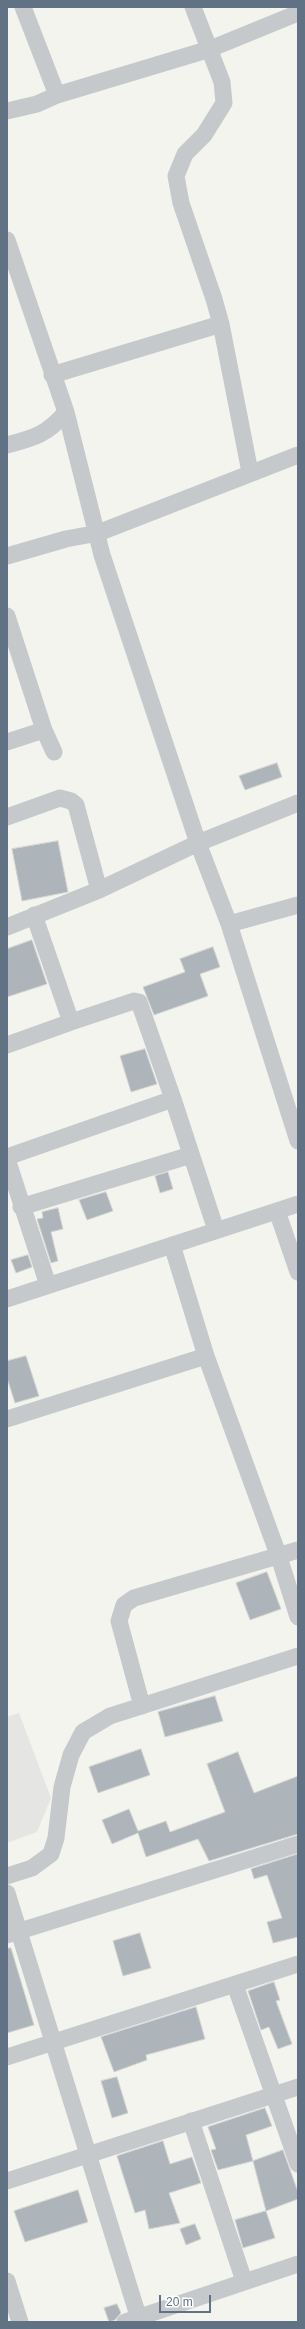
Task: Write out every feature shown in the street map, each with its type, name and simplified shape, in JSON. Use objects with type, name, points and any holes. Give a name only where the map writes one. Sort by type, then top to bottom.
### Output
[{"type":"street","points":[[24,7],[57,95]]},
{"type":"street","points":[[193,7],[222,82],[224,103],[204,135],[185,154],[176,176],[181,203],[214,299],[221,324],[250,472]]},
{"type":"street","points":[[7,111],[37,104],[57,95],[210,49],[298,13]]},
{"type":"street","points":[[7,240],[52,375],[66,412],[98,533],[102,555],[198,843],[229,924],[293,1108],[298,1141]]},
{"type":"street","points":[[52,375],[221,324]]},
{"type":"street","points":[[7,445],[37,437],[54,426],[66,412]]},
{"type":"street","points":[[7,556],[98,533],[250,472],[298,455]]},
{"type":"street","points":[[7,616],[13,656],[54,752]]},
{"type":"street","points":[[7,742],[44,730]]},
{"type":"street","points":[[7,817],[60,798],[71,801],[76,805],[99,890]]},
{"type":"street","points":[[7,927],[99,890],[198,843],[298,803]]},
{"type":"street","points":[[229,924],[298,905]]},
{"type":"street","points":[[34,915],[71,1022]]},
{"type":"street","points":[[7,1045],[134,1001],[139,1002],[216,1230]]},
{"type":"street","points":[[48,1285],[21,1207],[7,1158],[173,1099]]},
{"type":"street","points":[[21,1207],[191,1155]]},
{"type":"street","points":[[7,1299],[298,1204]]},
{"type":"street","points":[[277,1211],[298,1272]]},
{"type":"street","points":[[172,1245],[206,1356],[279,1557],[298,1617]]},
{"type":"street","points":[[7,1419],[206,1356]]},
{"type":"street","points":[[142,1706],[119,1621],[124,1605],[134,1598],[279,1557],[298,1550]]},
{"type":"street","points":[[7,1876],[32,1868],[51,1854],[56,1838],[62,1787],[71,1755],[83,1732],[110,1716],[298,1656]]},
{"type":"street","points":[[13,1933],[298,1844]]},
{"type":"street","points":[[7,1893],[13,1933],[52,2042],[88,2155],[135,2320],[244,2281],[298,2264]]},
{"type":"street","points":[[7,2057],[298,1964]]},
{"type":"street","points":[[235,1985],[298,2164]]},
{"type":"street","points":[[7,2181],[298,2087]]},
{"type":"street","points":[[191,2121],[244,2281]]},
{"type":"street","points":[[7,2281],[20,2322]]},
{"type":"shaded area","points":[[19,1713],[51,1798],[37,1832],[7,1843],[7,1717]]},
{"type":"building","points":[[277,763],[282,777],[245,790],[239,776]]},
{"type":"building","points":[[58,841],[68,892],[22,901],[12,849]]},
{"type":"building","points":[[32,940],[47,984],[7,997],[7,949]]},
{"type":"building","points":[[213,947],[220,967],[200,974],[208,996],[154,1015],[143,987],[185,972],[180,959]]},
{"type":"building","points":[[145,1049],[157,1084],[131,1092],[120,1056]]},
{"type":"building","points":[[168,1172],[173,1189],[160,1193],[155,1176]]},
{"type":"building","points":[[106,1192],[113,1211],[87,1220],[79,1200]]},
{"type":"building","points":[[58,1208],[63,1229],[51,1232],[58,1261],[51,1263],[37,1219],[43,1218],[42,1212]]},
{"type":"building","points":[[28,1255],[32,1267],[16,1273],[11,1260]]},
{"type":"building","points":[[26,1356],[39,1396],[15,1403],[7,1378],[7,1361]]},
{"type":"building","points":[[267,1572],[281,1609],[250,1620],[236,1583]]},
{"type":"building","points":[[215,1696],[223,1721],[165,1737],[158,1712]]},
{"type":"building","points":[[141,1749],[150,1775],[98,1793],[89,1767]]},
{"type":"building","points":[[238,1752],[254,1793],[298,1776],[298,1834],[209,1861],[198,1839],[146,1857],[138,1833],[112,1844],[102,1820],[129,1809],[138,1831],[166,1821],[170,1832],[225,1812],[207,1764]]},
{"type":"building","points":[[298,1854],[298,1937],[273,1943],[267,1922],[282,1918],[267,1875],[254,1879],[251,1869]]},
{"type":"building","points":[[140,1933],[151,1968],[123,1976],[113,1941]]},
{"type":"building","points":[[7,1948],[11,1948],[34,2025],[7,2033]]},
{"type":"building","points":[[274,1982],[280,2000],[276,2001],[292,2044],[278,2049],[269,2027],[261,2030],[248,1991]]},
{"type":"building","points":[[196,2007],[205,2039],[146,2055],[147,2060],[114,2072],[101,2037]]},
{"type":"building","points":[[117,2077],[128,2113],[112,2118],[101,2081]]},
{"type":"building","points":[[265,2108],[272,2126],[246,2135],[253,2161],[218,2170],[211,2150],[216,2149],[208,2127]]},
{"type":"building","points":[[163,2141],[170,2164],[192,2157],[201,2183],[169,2193],[180,2223],[149,2229],[145,2210],[135,2213],[117,2156]]},
{"type":"building","points":[[283,2150],[298,2192],[298,2199],[266,2211],[253,2161]]},
{"type":"building","points":[[78,2190],[88,2222],[25,2242],[14,2211]]},
{"type":"building","points":[[266,2211],[275,2238],[243,2248],[235,2220]]},
{"type":"building","points":[[195,2224],[201,2239],[186,2245],[180,2229]]},
{"type":"building","points":[[117,2304],[121,2313],[115,2320],[109,2322],[104,2308]]}]
